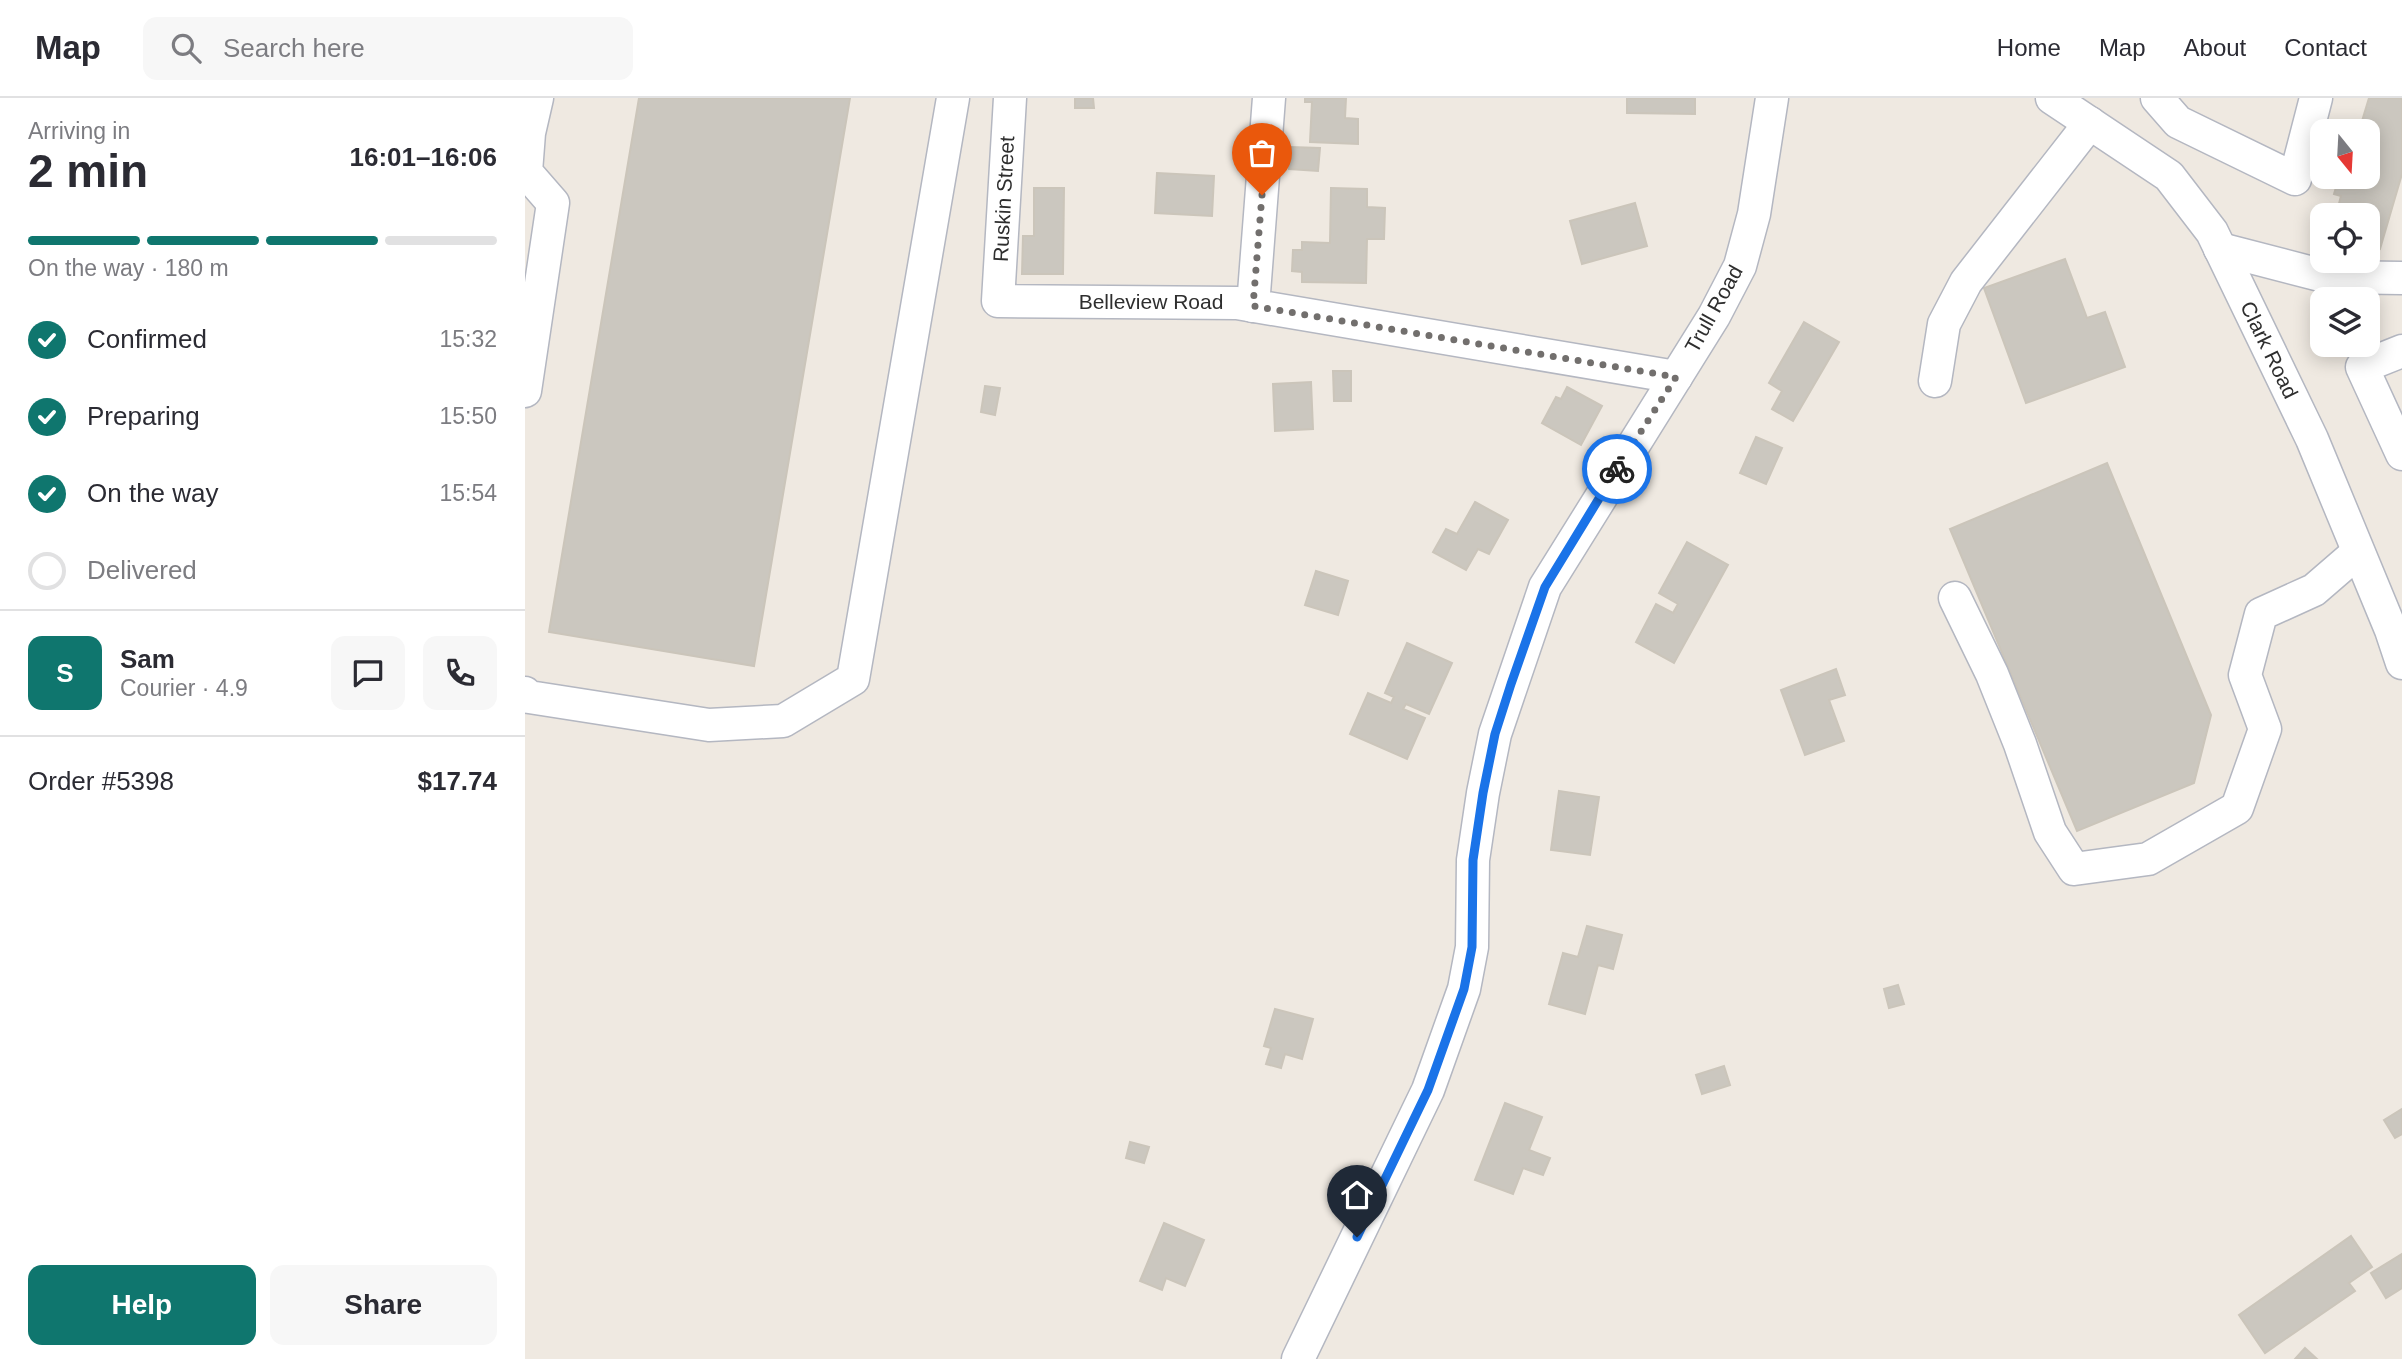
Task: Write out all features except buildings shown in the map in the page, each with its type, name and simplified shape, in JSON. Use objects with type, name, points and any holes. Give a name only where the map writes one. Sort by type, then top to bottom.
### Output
[{"type":"street","points":[[525,391],[553,203],[526,172],[529,132],[537,98]]},
{"type":"street","points":[[525,693],[529,697],[709,724],[746,723],[783,721],[853,679],[953,98]]},
{"type":"street","name":"Ruskin Street","points":[[997,301],[1010,98]]},
{"type":"street","points":[[1253,306],[1269,98]]},
{"type":"street","name":"Trull Road","points":[[1298,1359],[1428,1090],[1464,989],[1472,947],[1473,860],[1483,793],[1495,734],[1545,587],[1714,316],[1740,266],[1755,214],[1772,98]]},
{"type":"street","name":"Clark Road","points":[[2052,98],[2169,176],[2212,232],[2312,439],[2358,552],[2390,595],[2402,663]]},
{"type":"street","points":[[2157,98],[2178,122],[2295,179],[2316,98]]},
{"type":"street","points":[[1935,381],[1944,324],[1966,282],[2090,123]]},
{"type":"street","points":[[2220,249],[2328,277],[2402,278]]},
{"type":"street","name":"Belleview Road","points":[[997,301],[1237,303],[1676,377]]},
{"type":"street","points":[[2402,351],[2362,368],[2402,454]]},
{"type":"street","points":[[1955,598],[1992,674],[2020,744],[2050,832],[2074,869],[2148,859],[2237,808],[2265,729],[2245,674],[2261,614],[2313,590],[2358,552]]},
{"type":"way so far","points":[[1262,195],[1253,306],[1676,377],[1617,469]]},
{"type":"route","points":[[1357,1237],[1428,1090],[1464,989],[1472,947],[1473,860],[1483,793],[1495,734],[1511,684],[1545,587],[1617,469]]}]
